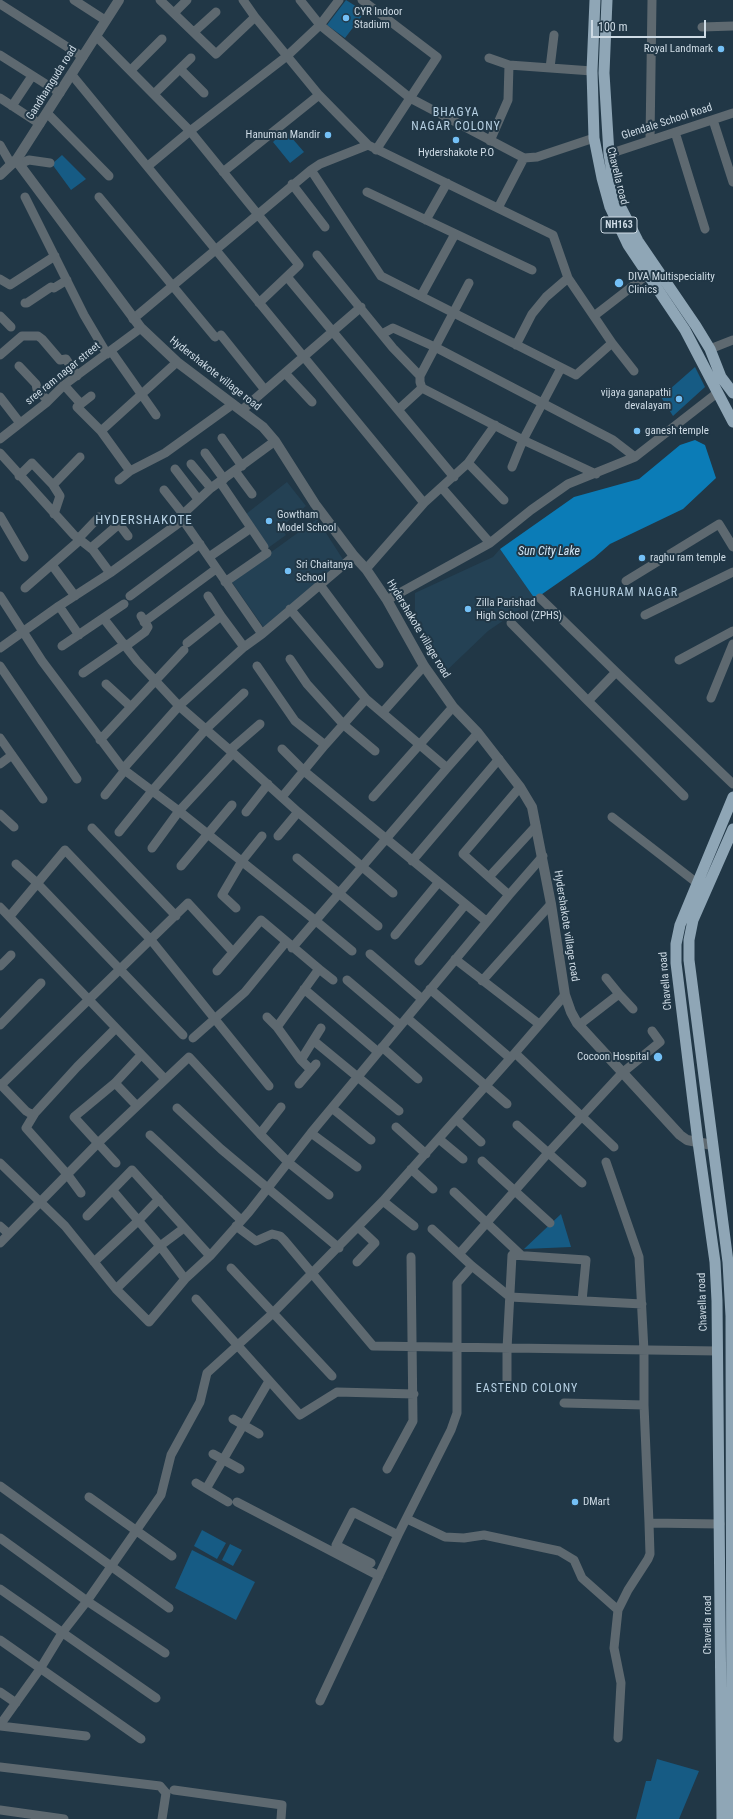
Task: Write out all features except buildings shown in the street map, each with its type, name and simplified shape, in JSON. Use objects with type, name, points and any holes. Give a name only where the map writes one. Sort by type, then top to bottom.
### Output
[{"type":"highway","name":"Chavella road","points":[[595,0],[592,71],[594,138],[602,178],[610,207],[628,245],[685,330],[733,422]]},
{"type":"highway","name":"Chavella road","points":[[607,0],[604,73],[608,154],[616,198],[638,241],[710,349],[721,377],[732,390]]},
{"type":"highway","name":"Chavella road","points":[[722,1819],[717,1301],[714,1262],[676,963],[676,944],[680,925],[733,797]]},
{"type":"highway","points":[[732,1819],[732,1303],[728,1262],[688,960],[689,940],[693,920],[733,829]]},
{"type":"street","points":[[74,0],[106,20]]},
{"type":"street","name":"Gandhamguda road","points":[[1,171],[16,163],[119,0]]},
{"type":"street","points":[[160,0],[216,54],[255,17]]},
{"type":"street","points":[[174,13],[187,0]]},
{"type":"street","points":[[300,0],[320,25],[410,98],[524,158],[537,158],[594,138]]},
{"type":"street","points":[[148,166],[190,131],[287,56],[320,25],[339,0]]},
{"type":"street","points":[[133,319],[292,184],[311,170],[320,164],[372,148],[410,98],[437,57],[362,0]]},
{"type":"street","points":[[650,140],[652,0]]},
{"type":"street","points":[[245,1],[255,17],[319,96],[372,148],[448,183],[553,235],[568,278],[612,343],[634,371]]},
{"type":"street","points":[[0,4],[82,57]]},
{"type":"street","points":[[194,32],[216,12]]},
{"type":"street","points":[[702,27],[733,26]]},
{"type":"street","points":[[96,36],[190,131],[299,265],[288,278],[259,303]]},
{"type":"street","points":[[550,68],[554,36]]},
{"type":"street","points":[[131,70],[162,39]]},
{"type":"street","points":[[0,54],[60,93]]},
{"type":"street","points":[[154,94],[191,58]]},
{"type":"street","points":[[488,58],[509,65],[592,71]]},
{"type":"street","points":[[490,141],[508,100],[509,65]]},
{"type":"street","points":[[180,69],[204,93]]},
{"type":"street","points":[[72,75],[424,503]]},
{"type":"street","points":[[12,106],[32,76]]},
{"type":"street","points":[[224,172],[319,96]]},
{"type":"street","points":[[0,98],[40,124]]},
{"type":"street","points":[[47,113],[109,176]]},
{"type":"street","name":"Glendale School Road","points":[[608,154],[733,113]]},
{"type":"street","points":[[713,120],[733,182]]},
{"type":"street","points":[[675,132],[705,229]]},
{"type":"street","points":[[0,145],[16,163],[29,160],[50,163]]},
{"type":"street","points":[[498,208],[524,158]]},
{"type":"street","name":"Hydershakote village road","points":[[16,163],[141,328],[177,362],[242,410],[262,427],[275,441],[315,504],[354,556],[366,569],[387,600],[424,666],[453,707],[478,733],[499,759],[520,787],[532,808],[543,856],[565,995],[571,1012],[578,1025],[680,1135],[687,1140],[712,1145]]},
{"type":"street","points":[[311,170],[381,276],[576,375],[612,343]]},
{"type":"street","points":[[426,220],[448,183]]},
{"type":"street","points":[[292,184],[325,227]]},
{"type":"street","points":[[367,192],[532,270]]},
{"type":"street","points":[[25,197],[84,315],[109,352],[156,415]]},
{"type":"street","points":[[99,197],[172,286],[265,390]]},
{"type":"street","points":[[421,296],[455,234]]},
{"type":"street","points":[[317,255],[393,348],[420,376]]},
{"type":"street","points":[[0,279],[10,285],[55,256]]},
{"type":"street","points":[[594,316],[647,275]]},
{"type":"street","points":[[288,278],[399,409],[454,477]]},
{"type":"street","points":[[516,345],[532,314],[546,297],[568,278]]},
{"type":"street","points":[[25,303],[51,287],[54,288],[67,280]]},
{"type":"street","points":[[469,283],[420,376],[422,388],[523,440],[596,474]]},
{"type":"street","points":[[242,410],[361,308]]},
{"type":"street","points":[[0,316],[11,327]]},
{"type":"street","name":"sree ram nagar street","points":[[0,439],[48,401],[64,385],[141,328]]},
{"type":"street","points":[[382,334],[393,328],[435,347],[613,440],[635,457]]},
{"type":"street","points":[[0,355],[22,336],[38,336],[51,348],[60,360],[66,359],[77,376]]},
{"type":"street","points":[[710,349],[733,340]]},
{"type":"street","points":[[100,431],[142,395],[177,362]]},
{"type":"street","points":[[19,366],[36,384],[37,389],[48,401]]},
{"type":"street","points":[[512,467],[523,440],[561,368]]},
{"type":"street","points":[[285,373],[312,402]]},
{"type":"street","points":[[64,385],[80,404]]},
{"type":"street","points":[[399,409],[422,388]]},
{"type":"street","points":[[387,600],[490,543],[531,510],[568,484],[635,457],[717,393]]},
{"type":"street","points":[[91,396],[77,407],[100,431],[130,471]]},
{"type":"street","points":[[0,397],[20,423]]},
{"type":"street","points":[[119,480],[130,471],[165,453],[233,404]]},
{"type":"street","points":[[366,569],[424,503],[468,463],[494,425]]},
{"type":"street","points":[[222,438],[252,494]]},
{"type":"street","points":[[0,648],[59,606],[110,573],[183,517],[198,499],[211,488],[239,469],[275,441]]},
{"type":"street","points":[[0,453],[54,514],[79,540],[91,548],[110,573]]},
{"type":"street","points":[[205,453],[265,550],[225,582]]},
{"type":"street","points":[[53,485],[80,457]]},
{"type":"street","points":[[19,476],[32,463],[53,485],[60,496],[54,514]]},
{"type":"street","points":[[468,463],[504,500]]},
{"type":"street","points":[[191,464],[211,488]]},
{"type":"street","points":[[175,470],[198,499]]},
{"type":"street","points":[[442,488],[490,543]]},
{"type":"street","points":[[164,490],[216,569],[262,634]]},
{"type":"street","points":[[0,516],[24,557]]},
{"type":"street","points":[[25,588],[79,540],[100,517]]},
{"type":"street","points":[[91,548],[119,524],[128,536]]},
{"type":"street","points":[[626,581],[719,524],[733,547]]},
{"type":"street","points":[[209,557],[251,528]]},
{"type":"street","points":[[130,596],[200,544]]},
{"type":"street","points":[[105,795],[124,770],[179,706],[244,647],[262,634],[354,556]]},
{"type":"street","points":[[52,564],[75,596]]},
{"type":"street","points":[[83,673],[145,632],[148,627],[143,619],[216,569]]},
{"type":"street","points":[[646,615],[733,572]]},
{"type":"street","points":[[320,585],[379,664]]},
{"type":"street","points":[[0,596],[46,667],[124,770],[208,834],[352,951]]},
{"type":"street","points":[[208,596],[244,647]]},
{"type":"street","points":[[540,598],[733,784]]},
{"type":"street","points":[[62,646],[104,619],[124,604]]},
{"type":"street","points":[[59,606],[79,635]]},
{"type":"street","points":[[290,609],[366,699],[447,768]]},
{"type":"street","points":[[100,740],[186,647],[221,616]]},
{"type":"street","points":[[104,619],[126,645],[137,661],[179,706],[298,812],[393,893]]},
{"type":"street","points":[[510,623],[684,796]]},
{"type":"street","points":[[679,660],[733,631]]},
{"type":"street","points":[[711,698],[733,644]]},
{"type":"street","points":[[290,660],[307,684],[344,725],[375,750]]},
{"type":"street","points":[[0,666],[77,778]]},
{"type":"street","points":[[257,666],[295,721],[325,745]]},
{"type":"street","points":[[383,712],[424,666]]},
{"type":"street","points":[[588,701],[616,672]]},
{"type":"street","points":[[106,684],[131,707]]},
{"type":"street","points":[[119,832],[152,791],[206,729],[244,693]]},
{"type":"street","points":[[282,797],[366,699]]},
{"type":"street","points":[[373,797],[453,707]]},
{"type":"street","points":[[152,848],[179,811],[232,752],[260,724]]},
{"type":"street","points":[[193,1038],[245,992],[289,945],[316,921],[385,838],[478,733]]},
{"type":"street","points":[[0,738],[43,799]]},
{"type":"street","points":[[282,749],[304,770],[486,922]]},
{"type":"street","points":[[0,764],[12,755]]},
{"type":"street","points":[[412,861],[499,759]]},
{"type":"street","points":[[246,812],[268,784]]},
{"type":"street","points":[[509,895],[463,854],[520,787]]},
{"type":"street","points":[[181,866],[232,805]]},
{"type":"street","points":[[278,836],[298,812]]},
{"type":"street","points":[[0,814],[14,827]]},
{"type":"street","points":[[612,817],[697,883]]},
{"type":"street","points":[[489,877],[536,826]]},
{"type":"street","points":[[92,828],[176,916]]},
{"type":"street","points":[[236,908],[222,895],[242,862],[262,836]]},
{"type":"street","points":[[10,916],[65,850],[152,940],[269,1086]]},
{"type":"street","points":[[0,1164],[65,1226],[116,1289],[149,1322],[185,1279],[210,1256],[239,1223],[400,1025],[543,856]]},
{"type":"street","points":[[297,858],[338,894],[378,926]]},
{"type":"street","points":[[16,864],[183,1035]]},
{"type":"street","points":[[395,935],[438,882]]},
{"type":"street","points":[[35,1113],[31,1114],[26,1111],[0,1085],[88,999],[152,940],[188,903],[233,952]]},
{"type":"street","points":[[482,981],[551,904]]},
{"type":"street","points":[[419,961],[465,905]]},
{"type":"street","points":[[0,908],[10,916],[165,1079]]},
{"type":"street","points":[[216,972],[261,920],[289,945],[333,980]]},
{"type":"street","points":[[0,966],[12,954]]},
{"type":"street","points":[[370,954],[422,999]]},
{"type":"street","points":[[455,959],[539,1024]]},
{"type":"street","points":[[277,1027],[319,969]]},
{"type":"street","points":[[606,978],[633,1009]]},
{"type":"street","points":[[346,980],[400,1025]]},
{"type":"street","points":[[0,1025],[41,983]]},
{"type":"street","points":[[304,989],[418,1079]]},
{"type":"street","points":[[430,989],[513,1056],[614,1148]]},
{"type":"street","points":[[578,1025],[619,994]]},
{"type":"street","points":[[86,1736],[0,1725],[40,1669],[62,1633],[87,1601],[161,1495],[171,1454],[200,1402],[207,1373],[272,1314],[383,1202],[486,1084],[513,1056],[565,995]]},
{"type":"street","points":[[267,1017],[277,1027],[301,1060],[313,1067],[299,1084]]},
{"type":"street","points":[[407,1018],[486,1084],[507,1104]]},
{"type":"street","points":[[81,1193],[67,1174],[26,1128],[35,1113],[77,1067],[116,1028]]},
{"type":"street","points":[[301,1060],[321,1028]]},
{"type":"street","points":[[460,1254],[486,1222],[622,1073],[660,1042],[652,1031]]},
{"type":"street","points":[[314,1041],[358,1076],[398,1111]]},
{"type":"street","points":[[116,1163],[74,1117],[114,1083],[141,1054]]},
{"type":"street","points":[[0,1244],[98,1142],[189,1057],[289,1163],[329,1195]]},
{"type":"street","points":[[114,1083],[136,1105]]},
{"type":"street","points":[[260,1134],[282,1107]]},
{"type":"street","points":[[177,1108],[221,1149],[339,1248]]},
{"type":"street","points":[[332,1108],[371,1140]]},
{"type":"street","points":[[456,1119],[481,1142]]},
{"type":"street","points":[[517,1124],[582,1183]]},
{"type":"street","points":[[396,1127],[426,1154]]},
{"type":"street","points":[[311,1133],[356,1167]]},
{"type":"street","points":[[150,1135],[256,1240],[272,1234],[280,1236],[373,1346],[718,1351]]},
{"type":"street","points":[[439,1139],[463,1159]]},
{"type":"street","points":[[482,1161],[550,1223]]},
{"type":"street","points":[[606,1162],[639,1256],[644,1351],[644,1405],[650,1554],[628,1590],[618,1610],[614,1648],[621,1683],[618,1738]]},
{"type":"street","points":[[412,1169],[433,1189]]},
{"type":"street","points":[[87,1216],[132,1170],[210,1256]]},
{"type":"street","points":[[113,1191],[160,1246],[185,1279]]},
{"type":"street","points":[[454,1192],[521,1255]]},
{"type":"street","points":[[94,1262],[159,1199]]},
{"type":"street","points":[[383,1202],[414,1226]]},
{"type":"street","points":[[0,1226],[9,1234]]},
{"type":"street","points":[[357,1262],[375,1243],[358,1227]]},
{"type":"street","points":[[116,1289],[160,1246],[184,1228]]},
{"type":"street","points":[[432,1229],[472,1266],[510,1297],[642,1304]]},
{"type":"street","points":[[507,1383],[507,1349],[512,1255],[586,1260],[582,1301]]},
{"type":"street","points":[[387,1468],[413,1421],[414,1394],[411,1347],[412,1257]]},
{"type":"street","points":[[320,1701],[398,1535],[451,1430],[457,1413],[457,1283],[472,1266]]},
{"type":"street","points":[[231,1268],[272,1314],[332,1376]]},
{"type":"street","points":[[196,1299],[300,1415],[337,1392],[414,1394]]},
{"type":"street","points":[[717,1301],[732,1303]]},
{"type":"street","points":[[206,1489],[269,1381]]},
{"type":"street","points":[[564,1403],[644,1405]]},
{"type":"street","points":[[233,1419],[259,1434]]},
{"type":"street","points":[[213,1454],[240,1469]]},
{"type":"street","points":[[196,1483],[379,1576]]},
{"type":"street","points":[[0,1486],[169,1608]]},
{"type":"street","points":[[89,1497],[172,1556]]},
{"type":"street","points":[[371,1563],[336,1545],[353,1512],[398,1535]]},
{"type":"street","points":[[407,1519],[445,1537],[464,1538],[484,1535],[560,1551],[574,1560],[582,1578],[618,1610]]},
{"type":"street","points":[[649,1523],[720,1524]]},
{"type":"street","points":[[0,1538],[87,1601],[165,1653]]},
{"type":"street","points":[[0,1589],[156,1698]]},
{"type":"street","points":[[0,1640],[141,1739]]},
{"type":"street","points":[[0,1692],[16,1703]]},
{"type":"street","points":[[0,1767],[160,1786],[166,1793],[162,1819]]},
{"type":"street","points":[[174,1790],[282,1805],[281,1819]]},
{"type":"street","points":[[0,1810],[64,1819]]},
{"type":"shaded area","name":"CYR Indoor Stadium","points":[[346,0],[365,12],[345,38],[327,25]]},
{"type":"shaded area","points":[[285,130],[304,152],[290,163],[273,142]]},
{"type":"shaded area","points":[[62,155],[86,179],[71,190],[52,164]]},
{"type":"shaded area","name":"vijaya ganapathi devalayam","points":[[695,367],[705,387],[673,416],[661,397]]},
{"type":"shaded area","name":"Gowtham Model School","points":[[287,482],[306,506],[281,527],[286,535],[268,548],[246,514]]},
{"type":"shaded area","name":"Sri Chaitanya School","points":[[317,519],[344,561],[264,628],[231,581]]},
{"type":"shaded area","name":"Zilla Parishad High School (ZPHS)","points":[[500,549],[535,599],[488,631],[441,676],[426,650],[418,631],[415,616],[415,593],[493,557]]},
{"type":"shaded area","points":[[561,1214],[571,1247],[524,1249]]},
{"type":"shaded area","points":[[202,1530],[226,1543],[217,1559],[194,1546]]},
{"type":"shaded area","points":[[230,1544],[242,1550],[233,1566],[222,1560]]},
{"type":"shaded area","points":[[192,1550],[255,1582],[236,1620],[175,1588]]},
{"type":"shaded area","points":[[657,1759],[699,1771],[679,1819],[636,1819],[646,1781],[651,1781]]},
{"type":"water","name":"Sun City Lake","points":[[695,440],[705,445],[716,478],[683,509],[610,544],[594,558],[535,599],[500,549],[574,497],[639,479],[680,445]]},
{"type":"place","name":"CYR Indoor Stadium","points":[[346,18]]},
{"type":"place","name":"Royal Landmark","points":[[721,49]]},
{"type":"place","name":"Hanuman Mandir","points":[[328,135]]},
{"type":"place","name":"Hydershakote P.O","points":[[456,140]]},
{"type":"place","name":"DIVA Multispeciality Clinics","points":[[619,283]]},
{"type":"place","name":"vijaya ganapathi devalayam","points":[[679,399]]},
{"type":"place","name":"ganesh temple","points":[[637,431]]},
{"type":"place","name":"Gowtham Model School","points":[[269,521]]},
{"type":"place","name":"raghu ram temple","points":[[642,558]]},
{"type":"place","name":"Sri Chaitanya School","points":[[288,571]]},
{"type":"place","name":"Zilla Parishad High School (ZPHS)","points":[[468,609]]},
{"type":"place","name":"Cocoon Hospital","points":[[658,1057]]},
{"type":"place","name":"DMart","points":[[575,1502]]},
{"type":"district","name":"BHAGYA NAGAR COLONY","points":[[456,120]]},
{"type":"district","name":"HYDERSHAKOTE","points":[[144,521]]},
{"type":"district","name":"RAGHURAM NAGAR","points":[[624,593]]},
{"type":"district","name":"EASTEND COLONY","points":[[527,1389]]}]
